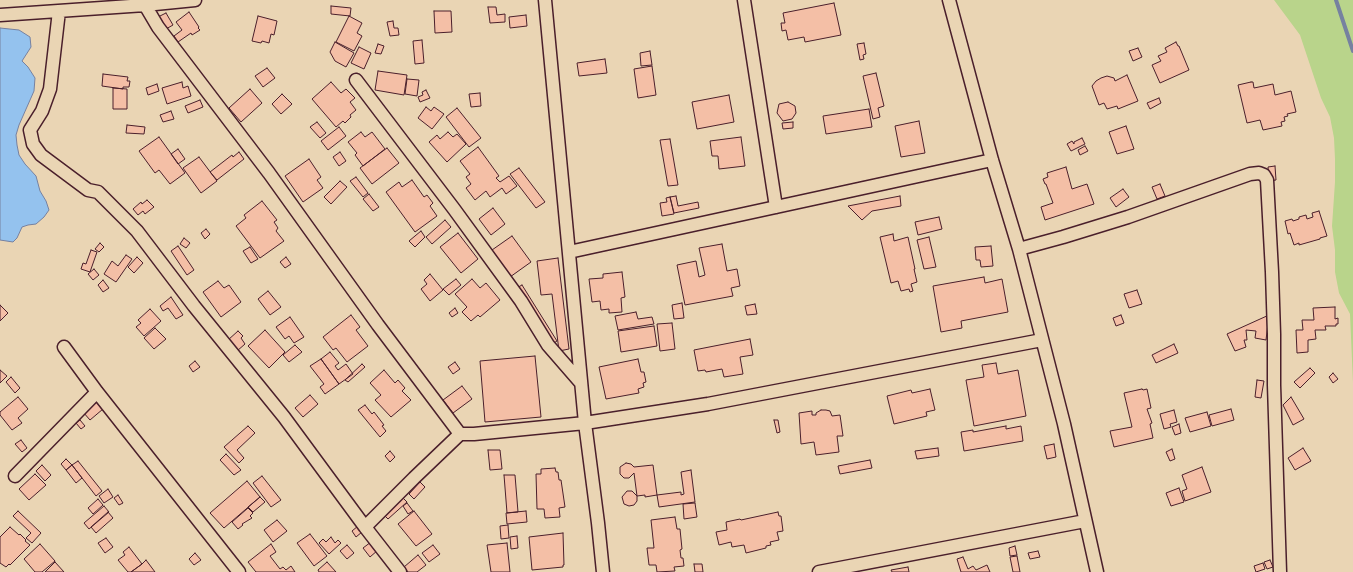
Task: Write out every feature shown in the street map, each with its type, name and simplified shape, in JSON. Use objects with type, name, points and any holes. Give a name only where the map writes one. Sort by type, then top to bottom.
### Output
[{"type":"street","points":[[0,15],[145,6],[196,0]]},
{"type":"street","points":[[545,0],[585,424],[603,572]]},
{"type":"street","points":[[744,0],[776,207]]},
{"type":"street","points":[[949,0],[992,160],[1019,249],[1064,424],[1097,572]]},
{"type":"street","points":[[145,6],[158,28],[269,172],[356,294],[460,434]]},
{"type":"street","points":[[59,12],[50,89],[42,111],[30,130],[33,144],[41,155],[88,190],[98,192],[137,230],[194,306],[288,422],[400,572]]},
{"type":"street","points":[[356,80],[512,288],[548,345],[582,383]]},
{"type":"street","points":[[569,252],[992,160]]},
{"type":"street","points":[[1019,249],[1128,217],[1250,174],[1260,173],[1264,175],[1267,180],[1272,272],[1274,393],[1280,572]]},
{"type":"street","points":[[365,527],[460,434],[585,424],[708,404],[1042,340]]},
{"type":"street","points":[[64,347],[97,392],[238,572]]},
{"type":"street","points":[[15,476],[97,392]]},
{"type":"street","points":[[819,572],[1085,521]]},
{"type":"green space","points":[[1274,0],[1353,0],[1353,383],[1350,314],[1339,293],[1335,272],[1335,250],[1332,226],[1335,159],[1334,138],[1330,117],[1321,98],[1300,35]]},
{"type":"water","points":[[0,28],[19,30],[30,37],[31,47],[22,61],[35,78],[34,91],[19,125],[16,135],[17,145],[19,155],[36,176],[40,191],[49,210],[36,224],[22,227],[17,238],[13,242],[0,240]]},
{"type":"building","points":[[834,3],[841,35],[805,42],[804,37],[788,40],[786,30],[782,31],[781,23],[785,23],[783,13]]},
{"type":"building","points":[[331,6],[351,8],[350,16],[331,14]]},
{"type":"building","points":[[488,7],[496,7],[497,15],[505,14],[505,22],[490,23]]},
{"type":"building","points":[[434,11],[451,11],[452,32],[435,33]]},
{"type":"building","points":[[189,12],[200,30],[192,35],[191,33],[178,42],[174,36],[182,30],[176,22]]},
{"type":"building","points":[[166,13],[173,25],[166,29],[158,17]]},
{"type":"building","points":[[526,15],[527,26],[510,28],[509,17]]},
{"type":"building","points":[[258,16],[277,21],[274,35],[271,34],[269,43],[252,41]]},
{"type":"building","points":[[349,16],[362,23],[357,33],[362,36],[354,51],[336,42]]},
{"type":"building","points":[[393,21],[394,28],[398,28],[399,35],[390,36],[387,22]]},
{"type":"building","points":[[422,40],[424,63],[415,64],[413,41]]},
{"type":"building","points":[[335,42],[354,53],[346,67],[335,61],[330,52]]},
{"type":"building","points":[[1176,42],[1189,70],[1160,83],[1152,65],[1161,61],[1158,56],[1167,52],[1165,48]]},
{"type":"building","points":[[864,43],[866,54],[863,55],[864,59],[860,60],[857,44]]},
{"type":"building","points":[[378,44],[384,46],[381,54],[375,53]]},
{"type":"building","points":[[359,47],[371,53],[364,69],[351,63]]},
{"type":"building","points":[[1138,48],[1142,57],[1133,61],[1129,51]]},
{"type":"building","points":[[650,51],[652,65],[641,66],[640,53]]},
{"type":"building","points":[[605,59],[607,73],[579,76],[577,63]]},
{"type":"building","points":[[652,66],[656,95],[638,98],[634,69]]},
{"type":"building","points":[[267,68],[275,78],[263,87],[255,76]]},
{"type":"building","points":[[378,71],[407,75],[404,95],[375,90]]},
{"type":"building","points":[[876,73],[884,106],[878,108],[880,117],[873,119],[863,76]]},
{"type":"building","points":[[103,74],[128,77],[127,81],[130,81],[129,87],[123,87],[123,89],[102,86]]},
{"type":"building","points":[[1127,75],[1138,101],[1118,109],[1117,106],[1107,109],[1104,103],[1099,105],[1092,86],[1096,81],[1107,76],[1114,78],[1115,81]]},
{"type":"building","points":[[407,79],[419,80],[417,96],[405,94]]},
{"type":"building","points":[[182,82],[183,88],[188,86],[191,96],[167,104],[162,88]]},
{"type":"building","points":[[331,82],[341,93],[346,89],[355,98],[350,102],[356,110],[350,115],[351,117],[345,123],[343,121],[336,127],[312,99]]},
{"type":"building","points":[[1253,82],[1254,88],[1273,84],[1275,95],[1291,91],[1296,112],[1287,114],[1288,116],[1284,117],[1285,121],[1281,122],[1282,126],[1263,130],[1260,120],[1247,123],[1238,85]]},
{"type":"building","points":[[157,84],[159,91],[148,95],[146,88]]},
{"type":"building","points":[[113,88],[127,89],[127,109],[113,109]]},
{"type":"building","points":[[250,89],[262,103],[241,122],[229,108]]},
{"type":"building","points":[[426,90],[430,98],[420,102],[418,97],[423,95],[422,92]]},
{"type":"building","points":[[480,93],[481,106],[471,107],[469,94]]},
{"type":"building","points":[[282,94],[292,104],[281,114],[272,104]]},
{"type":"building","points":[[729,95],[734,122],[697,129],[692,102]]},
{"type":"building","points":[[1159,98],[1161,103],[1150,109],[1147,103]]},
{"type":"building","points":[[200,100],[203,107],[188,113],[185,106]]},
{"type":"building","points":[[788,102],[795,106],[796,113],[792,119],[783,121],[777,113],[779,104]]},
{"type":"building","points":[[426,107],[431,111],[434,107],[444,114],[432,129],[418,118]]},
{"type":"building","points":[[457,108],[481,138],[469,147],[446,117]]},
{"type":"building","points":[[869,109],[872,127],[826,134],[823,116]]},
{"type":"building","points":[[171,111],[174,119],[163,122],[160,115]]},
{"type":"building","points":[[919,121],[925,153],[901,157],[895,126]]},
{"type":"building","points":[[317,122],[326,133],[320,138],[310,127]]},
{"type":"building","points":[[793,122],[793,128],[783,129],[782,123]]},
{"type":"building","points":[[127,125],[145,127],[144,134],[126,133]]},
{"type":"building","points":[[1126,126],[1134,149],[1117,154],[1109,132]]},
{"type":"building","points":[[339,127],[346,136],[328,150],[321,141]]},
{"type":"building","points":[[361,132],[365,137],[372,132],[385,149],[363,166],[355,155],[357,153],[348,142]]},
{"type":"building","points":[[448,132],[453,137],[457,134],[466,144],[447,162],[429,142],[437,135],[440,139]]},
{"type":"building","points":[[159,137],[185,173],[170,184],[159,170],[155,173],[139,151]]},
{"type":"building","points":[[741,137],[745,166],[719,169],[718,156],[712,156],[710,141]]},
{"type":"building","points":[[1082,138],[1085,144],[1071,151],[1067,144],[1072,141],[1074,144],[1074,142]]},
{"type":"building","points":[[670,139],[678,185],[668,186],[660,140]]},
{"type":"building","points":[[1085,146],[1088,151],[1080,155],[1078,150]]},
{"type":"building","points":[[478,147],[499,176],[496,178],[500,182],[509,176],[517,186],[506,194],[502,188],[490,197],[486,191],[475,200],[466,188],[471,184],[466,177],[470,174],[460,161]]},
{"type":"building","points":[[387,148],[399,163],[372,184],[360,168]]},
{"type":"building","points":[[178,149],[185,159],[178,164],[171,154]]},
{"type":"building","points":[[239,152],[244,159],[217,180],[210,172],[232,155],[233,157]]},
{"type":"building","points":[[340,152],[346,161],[339,166],[333,157]]},
{"type":"building","points":[[199,157],[217,181],[201,193],[183,168]]},
{"type":"building","points":[[309,159],[321,177],[317,180],[323,188],[303,202],[285,176]]},
{"type":"building","points":[[1275,166],[1276,180],[1269,181],[1268,167]]},
{"type":"building","points":[[1066,167],[1072,189],[1087,184],[1094,204],[1045,220],[1041,207],[1053,203],[1043,179],[1048,177],[1047,173]]},
{"type":"building","points":[[519,168],[545,202],[536,208],[510,174]]},
{"type":"building","points":[[356,177],[368,193],[363,197],[350,181]]},
{"type":"building","points":[[412,180],[424,197],[427,195],[433,203],[430,206],[437,216],[415,232],[386,192],[399,182],[402,187]]},
{"type":"building","points":[[340,181],[347,187],[331,204],[324,197]]},
{"type":"building","points":[[1160,184],[1165,196],[1157,199],[1152,187]]},
{"type":"building","points":[[1123,189],[1129,197],[1116,207],[1110,198]]},
{"type":"building","points":[[369,194],[379,207],[373,211],[363,199]]},
{"type":"building","points":[[676,196],[678,206],[698,202],[699,208],[674,213],[670,197]]},
{"type":"building","points":[[900,196],[901,206],[872,211],[862,220],[848,206]]},
{"type":"building","points":[[670,197],[674,214],[662,216],[660,203],[667,202],[666,198]]},
{"type":"building","points":[[147,200],[154,207],[145,214],[143,211],[138,215],[133,209],[141,202],[142,204]]},
{"type":"building","points":[[262,201],[277,220],[274,222],[278,228],[276,231],[284,241],[260,258],[236,226],[246,218],[244,215]]},
{"type":"building","points":[[493,208],[505,224],[491,235],[479,219]]},
{"type":"building","points":[[1319,211],[1327,236],[1299,245],[1299,243],[1294,245],[1290,233],[1288,234],[1285,221],[1292,219],[1293,221],[1306,215],[1307,219],[1313,217],[1312,213]]},
{"type":"building","points":[[939,217],[942,229],[918,235],[915,222]]},
{"type":"building","points":[[445,220],[451,227],[432,244],[426,237]]},
{"type":"building","points":[[206,229],[210,234],[205,239],[201,233]]},
{"type":"building","points":[[421,231],[425,237],[415,247],[409,241]]},
{"type":"building","points":[[458,233],[478,259],[461,273],[440,247]]},
{"type":"building","points":[[893,234],[894,241],[908,237],[917,282],[911,284],[913,291],[910,292],[909,289],[901,291],[898,281],[891,283],[880,237]]},
{"type":"building","points":[[512,236],[531,262],[510,277],[492,250]]},
{"type":"building","points":[[929,237],[936,267],[924,269],[917,240]]},
{"type":"building","points":[[184,238],[190,243],[186,248],[180,244]]},
{"type":"building","points":[[100,243],[104,247],[99,252],[95,249]]},
{"type":"building","points":[[722,244],[727,271],[737,269],[740,286],[731,288],[733,296],[685,305],[677,265],[696,261],[699,277],[705,275],[699,248]]},
{"type":"building","points":[[178,246],[194,270],[187,275],[171,251]]},
{"type":"building","points":[[991,246],[993,266],[981,267],[980,260],[976,260],[975,247]]},
{"type":"building","points":[[250,247],[258,259],[251,263],[243,251]]},
{"type":"building","points":[[91,250],[97,252],[90,272],[81,269],[83,263],[86,264]]},
{"type":"building","points":[[126,255],[132,259],[116,282],[104,274],[112,261],[118,266]]},
{"type":"building","points":[[137,257],[143,263],[134,273],[128,267]]},
{"type":"building","points":[[286,257],[291,264],[285,268],[280,262]]},
{"type":"building","points":[[558,258],[569,349],[559,351],[552,294],[541,295],[537,261]]},
{"type":"building","points":[[94,269],[99,275],[93,280],[88,274]]},
{"type":"building","points":[[622,272],[625,297],[621,298],[622,312],[609,313],[609,309],[601,310],[600,301],[592,302],[589,279],[603,278],[603,274]]},
{"type":"building","points":[[430,274],[443,290],[430,301],[421,289],[427,284],[424,280]]},
{"type":"building","points":[[984,277],[985,283],[1002,279],[1008,312],[961,321],[962,328],[941,332],[933,286]]},
{"type":"building","points":[[456,279],[461,285],[449,295],[443,289]]},
{"type":"building","points":[[472,279],[480,288],[486,283],[500,300],[480,317],[478,315],[471,321],[462,312],[467,307],[455,294]]},
{"type":"building","points":[[103,280],[109,288],[103,292],[98,285]]},
{"type":"building","points":[[218,281],[224,288],[229,285],[241,302],[221,317],[203,292]]},
{"type":"building","points":[[522,285],[557,341],[551,345],[515,289]]},
{"type":"building","points":[[1137,290],[1142,304],[1129,308],[1124,294]]},
{"type":"building","points":[[268,291],[281,307],[270,315],[258,299]]},
{"type":"building","points":[[171,297],[183,315],[176,319],[168,308],[163,311],[160,306]]},
{"type":"building","points":[[682,303],[684,318],[674,319],[672,305]]},
{"type":"building","points":[[755,304],[757,314],[747,315],[745,306]]},
{"type":"building","points":[[0,305],[8,313],[0,321]]},
{"type":"building","points":[[1335,307],[1335,319],[1338,318],[1338,324],[1336,324],[1336,326],[1325,326],[1326,330],[1315,330],[1316,339],[1308,340],[1308,352],[1297,353],[1296,330],[1303,330],[1302,320],[1314,320],[1313,308]]},
{"type":"building","points":[[455,308],[458,313],[452,317],[449,313]]},
{"type":"building","points":[[150,309],[161,321],[144,336],[136,327],[141,323],[138,320]]},
{"type":"building","points":[[636,312],[638,319],[652,317],[654,324],[618,330],[615,316]]},
{"type":"building","points":[[351,315],[360,327],[356,330],[368,346],[347,362],[336,348],[333,350],[323,337]]},
{"type":"building","points":[[1121,315],[1124,323],[1116,326],[1113,318]]},
{"type":"building","points":[[1269,315],[1266,340],[1255,338],[1256,331],[1246,330],[1247,340],[1244,340],[1246,347],[1235,351],[1227,334]]},
{"type":"building","points":[[290,317],[304,337],[294,343],[289,336],[285,339],[276,327]]},
{"type":"building","points":[[672,323],[675,349],[660,351],[657,324]]},
{"type":"building","points":[[654,326],[657,346],[621,352],[618,331]]},
{"type":"building","points":[[155,328],[166,339],[154,349],[144,338]]},
{"type":"building","points":[[265,330],[285,352],[269,368],[248,346]]},
{"type":"building","points":[[238,331],[243,336],[241,338],[245,344],[237,351],[228,340]]},
{"type":"building","points":[[750,339],[753,355],[740,357],[743,374],[724,377],[722,369],[706,372],[705,370],[698,371],[694,350]]},
{"type":"building","points":[[1174,344],[1178,353],[1156,363],[1152,355]]},
{"type":"building","points":[[295,345],[302,352],[289,362],[283,355]]},
{"type":"building","points":[[330,352],[339,363],[335,366],[338,370],[346,364],[353,374],[339,384],[321,359]]},
{"type":"building","points":[[535,356],[541,417],[485,422],[480,361]]},
{"type":"building","points":[[321,359],[339,384],[325,394],[320,387],[324,384],[310,366]]},
{"type":"building","points":[[638,359],[641,372],[644,372],[646,382],[643,383],[644,387],[638,389],[639,393],[606,399],[599,367]]},
{"type":"building","points":[[195,361],[200,367],[193,372],[189,366]]},
{"type":"building","points":[[455,362],[460,369],[453,374],[448,367]]},
{"type":"building","points":[[996,363],[998,374],[1018,370],[1026,416],[974,426],[966,380],[984,377],[982,365]]},
{"type":"building","points":[[362,364],[365,367],[348,382],[345,380]]},
{"type":"building","points":[[1310,368],[1315,373],[1300,388],[1294,382]]},
{"type":"building","points":[[0,370],[7,376],[0,383]]},
{"type":"building","points":[[384,370],[395,383],[398,380],[405,388],[402,391],[411,400],[391,417],[375,400],[381,395],[370,383]]},
{"type":"building","points":[[1333,373],[1338,379],[1333,383],[1329,377]]},
{"type":"building","points":[[11,377],[20,388],[15,393],[6,382]]},
{"type":"building","points":[[1257,380],[1264,381],[1261,398],[1255,397]]},
{"type":"building","points":[[462,386],[472,399],[453,413],[443,400]]},
{"type":"building","points":[[930,389],[935,410],[926,412],[927,416],[894,424],[887,396],[911,390],[912,393]]},
{"type":"building","points":[[1147,389],[1151,408],[1147,409],[1152,423],[1150,424],[1153,438],[1114,447],[1110,431],[1132,427],[1124,393]]},
{"type":"building","points":[[310,395],[318,404],[303,417],[295,408]]},
{"type":"building","points":[[18,397],[28,409],[18,418],[22,423],[12,430],[0,415],[0,412]]},
{"type":"building","points":[[1291,397],[1304,419],[1293,425],[1283,405]]},
{"type":"building","points":[[96,401],[103,409],[90,420],[83,412]]},
{"type":"building","points":[[365,405],[372,414],[374,412],[384,425],[382,426],[386,431],[380,437],[358,410]]},
{"type":"building","points":[[1231,409],[1234,420],[1212,426],[1209,415]]},
{"type":"building","points":[[821,410],[830,411],[832,416],[840,415],[843,436],[837,436],[839,452],[816,455],[814,442],[801,444],[799,413],[812,411],[812,415],[816,415],[816,413]]},
{"type":"building","points":[[1174,410],[1177,422],[1170,424],[1171,427],[1164,429],[1160,414]]},
{"type":"building","points":[[1207,412],[1211,426],[1190,432],[1185,418]]},
{"type":"building","points":[[80,420],[85,426],[81,429],[76,423]]},
{"type":"building","points":[[774,420],[778,420],[780,432],[777,433]]},
{"type":"building","points":[[1179,424],[1181,433],[1175,435],[1172,427]]},
{"type":"building","points":[[248,426],[255,433],[237,450],[244,458],[239,463],[224,447]]},
{"type":"building","points":[[1006,426],[1006,429],[1021,426],[1023,441],[964,451],[961,432],[973,430],[973,432]]},
{"type":"building","points":[[21,440],[27,448],[22,452],[15,444]]},
{"type":"building","points":[[1054,444],[1056,457],[1047,459],[1044,446]]},
{"type":"building","points":[[938,448],[939,456],[917,459],[915,451]]},
{"type":"building","points":[[1303,448],[1311,461],[1295,470],[1288,458]]},
{"type":"building","points":[[1172,449],[1175,459],[1170,461],[1166,452]]},
{"type":"building","points":[[488,450],[500,450],[502,469],[490,470]]},
{"type":"building","points":[[390,451],[395,457],[390,462],[385,456]]},
{"type":"building","points":[[226,454],[241,470],[234,475],[220,460]]},
{"type":"building","points":[[66,459],[72,465],[66,470],[61,464]]},
{"type":"building","points":[[870,460],[872,468],[840,474],[838,466]]},
{"type":"building","points":[[78,461],[102,491],[96,496],[72,465]]},
{"type":"building","points":[[626,463],[631,464],[634,467],[653,465],[657,495],[645,497],[645,495],[637,496],[634,473],[629,478],[624,478],[620,474],[620,467]]},
{"type":"building","points":[[42,465],[51,475],[45,481],[36,471]]},
{"type":"building","points":[[72,465],[82,478],[76,483],[66,470]]},
{"type":"building","points":[[1202,467],[1211,492],[1185,501],[1182,491],[1187,489],[1182,475]]},
{"type":"building","points":[[555,468],[556,472],[558,472],[559,480],[561,480],[565,507],[559,508],[560,517],[545,518],[544,509],[537,509],[536,474],[541,474],[541,469]]},
{"type":"building","points":[[691,470],[695,502],[659,507],[657,495],[681,492],[681,495],[684,494],[681,472]]},
{"type":"building","points":[[35,474],[46,485],[29,500],[19,489]]},
{"type":"building","points":[[504,475],[515,475],[518,512],[507,513]]},
{"type":"building","points":[[262,476],[281,500],[271,507],[253,483]]},
{"type":"building","points":[[247,481],[260,497],[224,528],[210,513]]},
{"type":"building","points":[[420,482],[425,487],[414,499],[409,494]]},
{"type":"building","points":[[1179,488],[1184,502],[1171,506],[1166,493]]},
{"type":"building","points":[[108,489],[113,497],[104,503],[99,496]]},
{"type":"building","points":[[627,491],[632,491],[637,496],[637,501],[634,505],[629,506],[624,504],[622,497]]},
{"type":"building","points":[[118,495],[123,503],[119,505],[114,498]]},
{"type":"building","points":[[401,496],[407,502],[388,519],[382,513]]},
{"type":"building","points":[[260,497],[265,502],[253,512],[248,507]]},
{"type":"building","points":[[98,499],[103,505],[93,514],[88,508]]},
{"type":"building","points":[[407,503],[413,511],[408,514],[403,506]]},
{"type":"building","points":[[695,503],[697,517],[684,519],[683,504]]},
{"type":"building","points":[[104,506],[109,512],[89,529],[84,523]]},
{"type":"building","points":[[248,508],[253,513],[250,516],[252,518],[242,524],[243,525],[238,529],[232,522]]},
{"type":"building","points":[[18,511],[41,533],[32,543],[26,538],[31,533],[13,516]]},
{"type":"building","points":[[414,511],[432,534],[416,546],[398,524]]},
{"type":"building","points":[[526,511],[527,522],[507,524],[506,513]]},
{"type":"building","points":[[108,512],[113,518],[96,533],[91,527]]},
{"type":"building","points":[[778,512],[779,516],[781,516],[783,531],[777,532],[779,540],[770,542],[771,545],[766,546],[766,548],[746,553],[744,545],[732,547],[731,542],[719,545],[716,532],[727,530],[726,522]]},
{"type":"building","points":[[675,517],[677,529],[680,529],[682,549],[680,550],[684,566],[674,567],[675,571],[657,572],[656,565],[649,565],[647,548],[654,548],[651,520]]},
{"type":"building","points":[[277,520],[287,531],[273,542],[264,530]]},
{"type":"building","points":[[508,525],[509,538],[501,539],[500,526]]},
{"type":"building","points":[[358,526],[362,532],[356,537],[352,531]]},
{"type":"building","points":[[10,527],[19,535],[20,534],[30,545],[10,565],[9,564],[6,567],[0,563],[0,537]]},
{"type":"building","points":[[563,533],[563,567],[532,570],[529,537]]},
{"type":"building","points":[[310,534],[327,556],[314,566],[297,543]]},
{"type":"building","points":[[517,536],[518,548],[511,549],[510,537]]},
{"type":"building","points":[[331,537],[335,543],[338,540],[341,543],[329,554],[319,543],[323,539],[326,542]]},
{"type":"building","points":[[106,538],[113,547],[105,553],[98,543]]},
{"type":"building","points":[[371,542],[378,550],[370,557],[363,548]]},
{"type":"building","points":[[507,543],[510,572],[491,572],[487,545]]},
{"type":"building","points":[[40,544],[55,561],[42,572],[35,572],[24,559]]},
{"type":"building","points":[[271,544],[276,552],[270,556],[280,569],[283,567],[286,570],[291,566],[295,572],[256,572],[248,562]]},
{"type":"building","points":[[347,545],[354,553],[347,559],[340,551]]},
{"type":"building","points":[[433,545],[440,554],[429,562],[422,553]]},
{"type":"building","points":[[1015,546],[1017,555],[1010,556],[1009,548]]},
{"type":"building","points":[[129,547],[142,564],[131,572],[128,572],[118,560],[125,555],[123,552]]},
{"type":"building","points":[[1038,551],[1040,557],[1030,559],[1028,553]]},
{"type":"building","points":[[195,553],[201,560],[194,565],[189,559]]},
{"type":"building","points":[[418,555],[426,565],[417,572],[408,572],[404,567]]},
{"type":"building","points":[[1017,556],[1020,572],[1013,572],[1010,557]]},
{"type":"building","points":[[963,557],[968,569],[973,566],[976,570],[987,565],[990,572],[961,572],[957,559]]},
{"type":"building","points":[[146,560],[155,572],[131,572],[142,564]]},
{"type":"building","points":[[1270,560],[1273,567],[1267,569],[1264,562]]},
{"type":"building","points":[[55,562],[64,572],[45,572]]},
{"type":"building","points":[[327,562],[336,572],[319,572],[318,570]]},
{"type":"building","points":[[1263,563],[1265,569],[1256,572],[1254,566]]},
{"type":"building","points":[[694,564],[702,564],[703,572],[695,572]]},
{"type":"building","points":[[908,567],[909,572],[892,572],[891,570]]},
{"type":"waterway","points":[[1336,0],[1353,51]]}]
